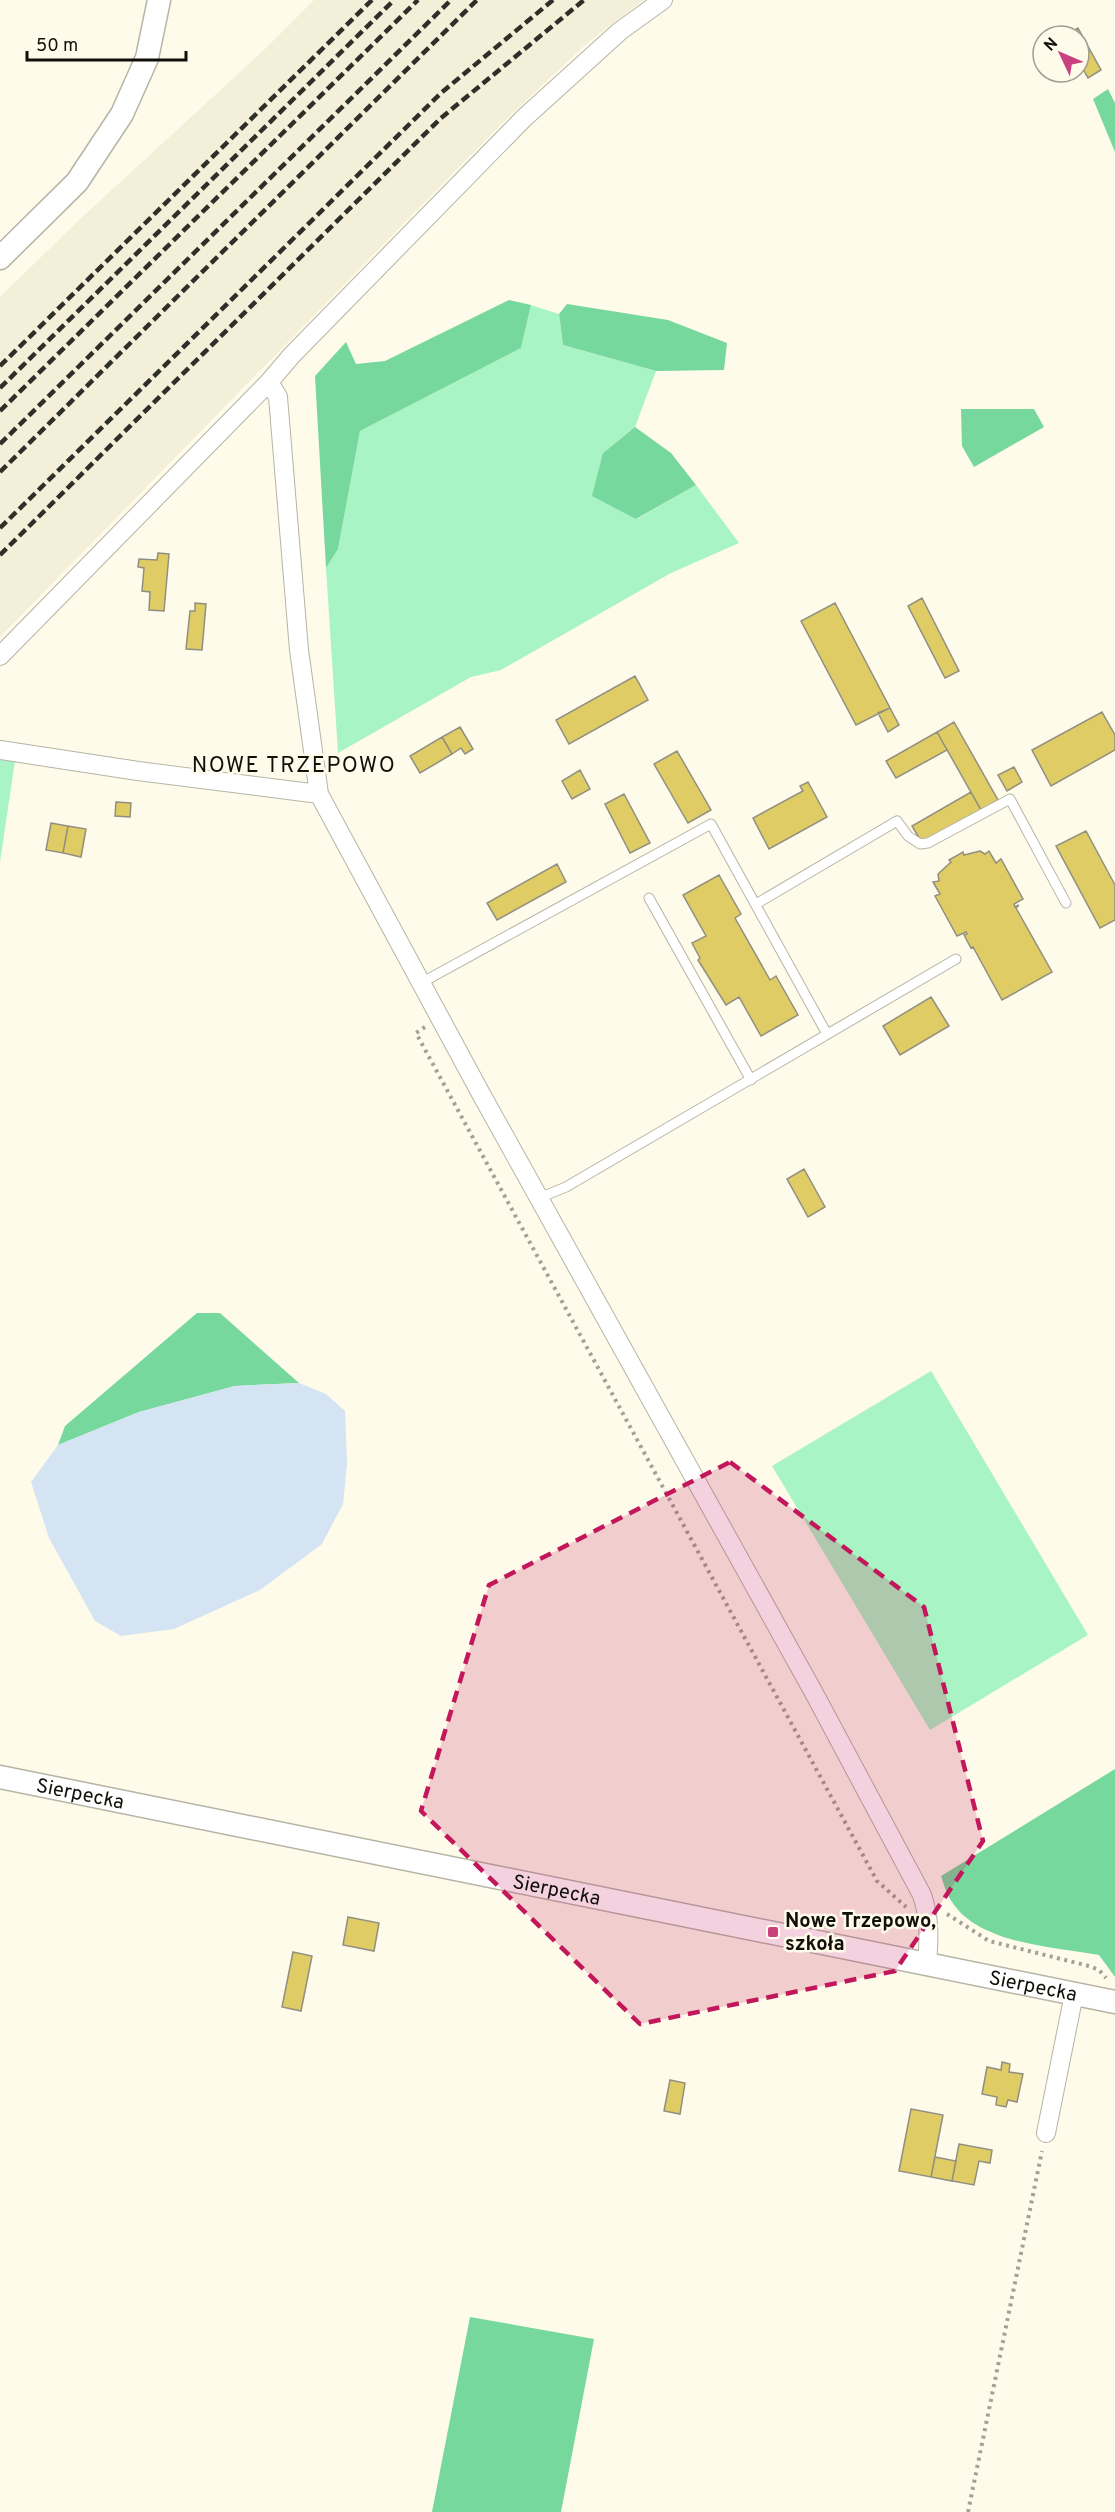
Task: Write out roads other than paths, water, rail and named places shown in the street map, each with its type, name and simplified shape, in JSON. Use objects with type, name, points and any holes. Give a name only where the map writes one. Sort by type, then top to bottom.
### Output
[{"type":"street","points":[[0,258],[77,182],[122,114],[147,58],[159,0]]},
{"type":"street","points":[[0,656],[524,118],[620,31],[663,0]]},
{"type":"street","points":[[269,382],[278,397],[299,650],[319,794],[440,1019],[814,1693],[922,1895],[928,1914],[927,1963]]},
{"type":"street","points":[[0,750],[138,771],[319,794]]},
{"type":"street","name":"Sierpecka","points":[[0,1777],[1074,1994],[1111,1995]]},
{"type":"street","points":[[1046,2133],[1074,1994]]},
{"type":"lane","points":[[756,904],[897,821],[908,837],[920,844],[1010,799],[1066,903]]},
{"type":"lane","points":[[421,983],[711,824],[827,1034]]},
{"type":"lane","points":[[648,898],[750,1080]]},
{"type":"lane","points":[[539,1198],[566,1187],[956,959]]},
{"type":"water","points":[[299,1383],[326,1394],[345,1411],[347,1464],[343,1504],[322,1544],[260,1590],[174,1629],[121,1636],[95,1621],[49,1538],[31,1482],[58,1445],[139,1412],[235,1386]]},
{"type":"railway","points":[[0,366],[372,0]]},
{"type":"railway","points":[[0,388],[394,0]]},
{"type":"railway","points":[[0,411],[418,0]]},
{"type":"railway","points":[[0,444],[451,0]]},
{"type":"railway","points":[[0,472],[477,0]]},
{"type":"railway","points":[[0,528],[441,93],[553,0]]},
{"type":"railway","points":[[0,555],[441,118],[584,0]]},
{"type":"place","name":"Nowe Trzepowo, szkoła","points":[[773,1932]]},
{"type":"district","name":"NOWE TRZEPOWO","points":[[294,764]]}]
